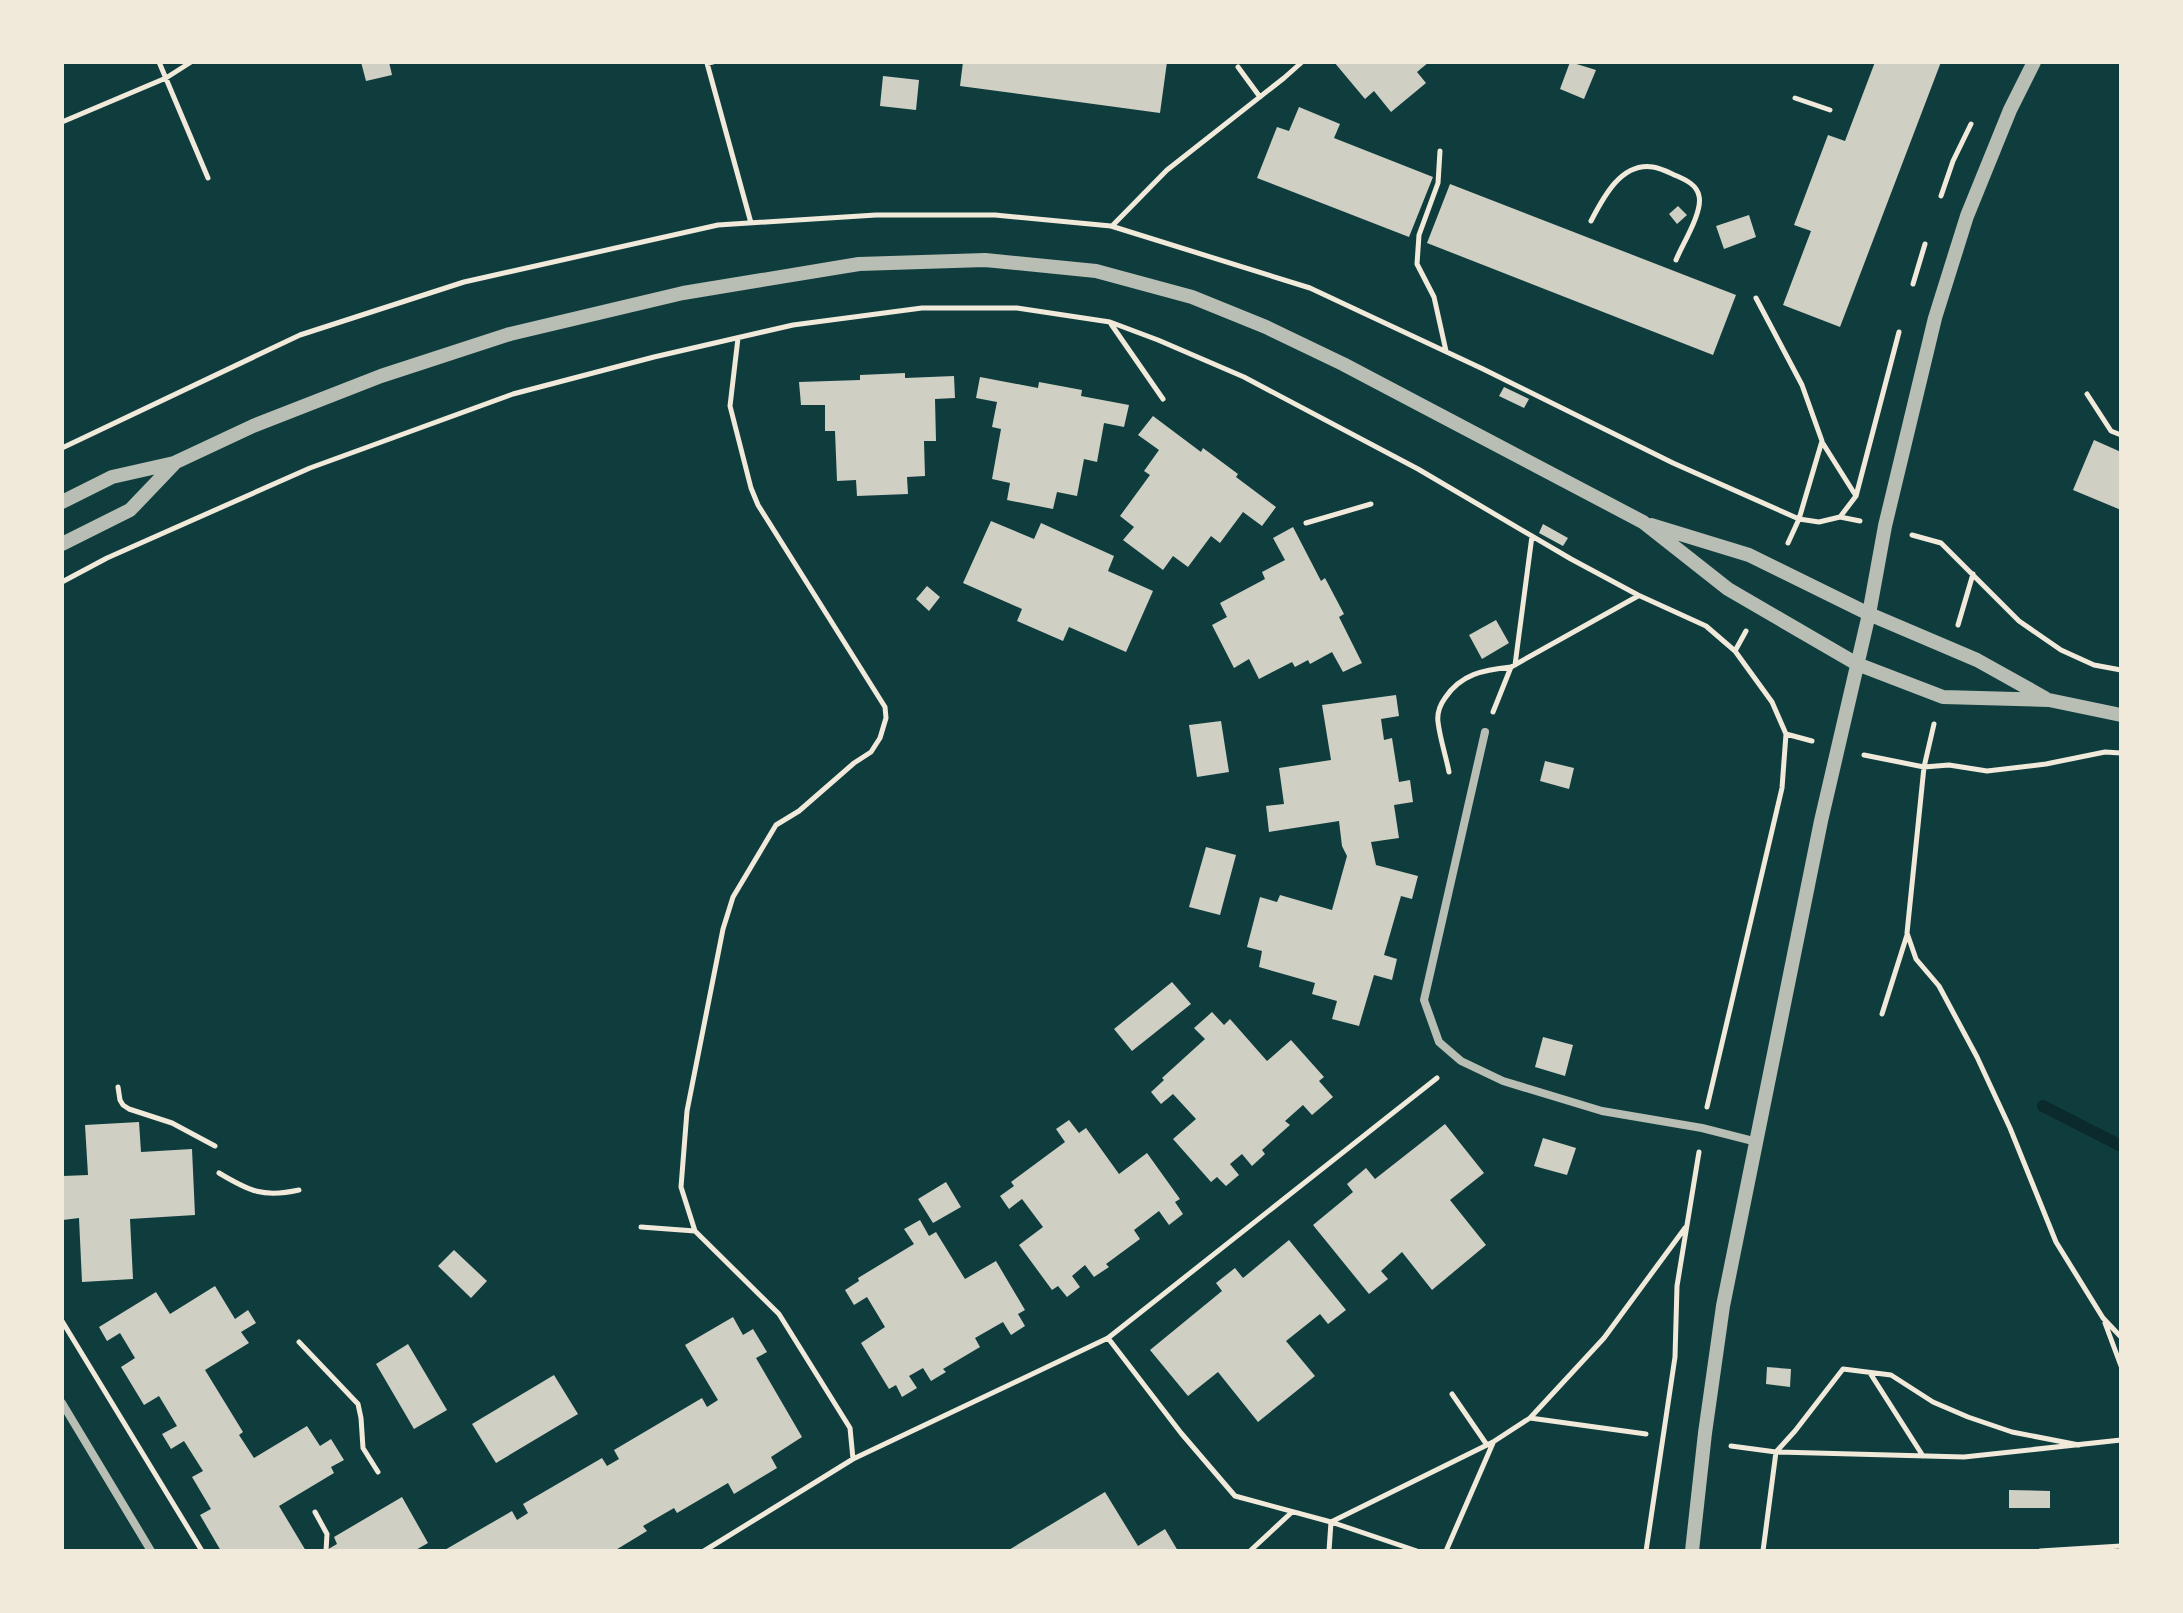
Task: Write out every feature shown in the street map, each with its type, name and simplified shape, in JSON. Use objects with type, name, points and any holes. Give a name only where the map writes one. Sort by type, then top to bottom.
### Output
[{"type":"street","points":[[1692,1551],[1702,1452],[1723,1306],[1821,821],[1869,614],[1885,526],[1935,318],[1967,216],[2010,110],[2034,62]]},
{"type":"street","points":[[62,502],[112,477],[174,463],[253,426],[381,376],[510,334],[683,293],[859,264],[985,260],[1096,271],[1192,297],[1266,327],[1343,364],[1643,522],[1728,589],[1857,664],[1943,697],[2049,700],[2121,715]]},
{"type":"street","points":[[62,544],[130,510],[174,463]]},
{"type":"street","points":[[1643,522],[1749,555],[1869,614],[1977,660],[2049,700]]},
{"type":"street","points":[[1485,732],[1424,1000],[1439,1042],[1461,1061],[1503,1081],[1602,1111],[1702,1128],[1757,1142]]},
{"type":"street","points":[[62,1403],[151,1551]]},
{"type":"path","points":[[159,62],[208,178]]},
{"type":"path","points":[[62,122],[166,78],[191,62]]},
{"type":"path","points":[[713,62],[707,63],[751,223]]},
{"type":"path","points":[[1111,226],[1167,170],[1302,62]]},
{"type":"path","points":[[1238,67],[1260,97]]},
{"type":"path","points":[[1795,98],[1830,110]]},
{"type":"path","points":[[1440,151],[1438,183],[1419,235],[1417,264],[1434,297],[1446,352]]},
{"type":"path","points":[[1591,221],[1604,195],[1620,178],[1636,169],[1652,167],[1683,178],[1693,184],[1700,196],[1698,212],[1676,260]]},
{"type":"path","points":[[62,448],[300,335],[464,282],[718,225],[876,215],[995,215],[1111,226],[1310,288],[1659,457],[1799,519],[1819,522],[1840,517],[1885,526],[1941,543],[2019,621],[2061,650],[2094,665],[2121,670]]},
{"type":"path","points":[[1756,298],[1802,385],[1822,441],[1856,496]]},
{"type":"path","points":[[62,582],[107,558],[310,468],[513,394],[793,325],[922,308],[1017,308],[1110,322],[1244,377],[1418,469],[1638,595],[1706,626],[1735,651],[1772,702]]},
{"type":"path","points":[[1110,322],[1163,399]]},
{"type":"path","points":[[738,338],[730,406],[751,488],[758,505],[885,707],[886,718],[880,738],[871,752],[799,811],[776,825],[733,897],[723,929],[687,1111],[681,1187],[695,1231],[779,1314],[850,1428],[853,1459]]},
{"type":"path","points":[[2087,394],[2111,431],[2121,435]]},
{"type":"path","points":[[1799,519],[1822,441]]},
{"type":"path","points":[[1306,523],[1371,504]]},
{"type":"path","points":[[1485,732],[1513,666],[1532,536]]},
{"type":"path","points":[[1450,775],[1437,719],[1441,703],[1453,685],[1484,670],[1513,666],[1638,595]]},
{"type":"path","points":[[1786,734],[1838,749],[1924,767],[1949,765],[1987,771],[2046,764],[2105,752],[2121,753]]},
{"type":"path","points":[[1882,1014],[1907,933],[1918,819]]},
{"type":"path","points":[[1907,933],[1916,959],[1939,986],[1977,1057],[2010,1128],[2056,1242],[2103,1318],[2121,1366]]},
{"type":"path","points":[[704,1551],[853,1459],[1108,1338],[1437,1078],[1428,1066]]},
{"type":"path","points":[[118,1087],[120,1100],[129,1109],[172,1123],[215,1146]]},
{"type":"path","points":[[1684,1152],[1698,1157]]},
{"type":"path","points":[[219,1173],[244,1189],[260,1194],[299,1190]]},
{"type":"path","points":[[641,1227],[695,1231]]},
{"type":"path","points":[[1331,1522],[1490,1444],[1530,1418],[1604,1338],[1686,1227]]},
{"type":"path","points":[[2103,1318],[2121,1337]]},
{"type":"path","points":[[62,1321],[202,1551]]},
{"type":"path","points":[[1108,1338],[1181,1433],[1235,1496],[1331,1522],[1417,1551]]},
{"type":"path","points":[[299,1342],[358,1404],[363,1448],[378,1472]]},
{"type":"path","points":[[1763,1551],[1776,1452],[1843,1369],[1891,1375],[1933,1402],[1997,1427],[2079,1445]]},
{"type":"path","points":[[1870,1373],[1923,1456]]},
{"type":"path","points":[[1452,1394],[1490,1444]]},
{"type":"path","points":[[1530,1418],[1646,1434]]},
{"type":"path","points":[[1722,1445],[1776,1452],[1964,1457],[2121,1440]]},
{"type":"path","points":[[1446,1551],[1490,1444]]},
{"type":"path","points":[[315,1512],[327,1534],[326,1551]]},
{"type":"path","points":[[1250,1551],[1293,1512]]},
{"type":"path","points":[[1329,1551],[1331,1522]]},
{"type":"path","points":[[2040,1551],[2121,1546]]},
{"type":"building","points":[[361,62],[389,62],[392,75],[366,81]]},
{"type":"building","points":[[963,62],[1167,62],[1160,113],[960,86]]},
{"type":"building","points":[[1334,62],[1429,62],[1417,72],[1426,83],[1391,112],[1374,91],[1365,99]]},
{"type":"building","points":[[1570,62],[1596,70],[1584,99],[1560,89]]},
{"type":"building","points":[[1875,62],[1941,62],[1840,327],[1783,305],[1811,231],[1794,225],[1828,135],[1845,141]]},
{"type":"building","points":[[883,76],[919,80],[916,110],[880,106]]},
{"type":"building","points":[[1299,107],[1340,124],[1334,138],[1433,177],[1409,237],[1257,178],[1277,127],[1289,131]]},
{"type":"building","points":[[1450,184],[1736,295],[1713,355],[1427,243]]},
{"type":"building","points":[[1678,206],[1687,215],[1677,224],[1669,214]]},
{"type":"building","points":[[1749,215],[1756,237],[1724,249],[1716,226]]},
{"type":"building","points":[[905,373],[905,378],[954,376],[955,398],[935,399],[936,441],[924,441],[925,476],[907,477],[908,494],[857,496],[856,480],[837,481],[835,431],[825,431],[825,405],[801,405],[799,382],[860,380],[860,375]]},
{"type":"building","points":[[980,377],[1038,388],[1039,382],[1082,390],[1081,396],[1129,405],[1124,427],[1104,423],[1097,462],[1084,459],[1077,496],[1057,492],[1053,509],[1007,500],[1010,483],[992,479],[1001,429],[992,427],[997,402],[976,398]]},
{"type":"building","points":[[1504,387],[1529,399],[1524,408],[1499,396]]},
{"type":"building","points":[[1153,416],[1201,452],[1203,448],[1276,507],[1262,526],[1243,512],[1220,543],[1211,536],[1188,567],[1173,556],[1163,570],[1123,540],[1134,527],[1120,516],[1150,475],[1144,471],[1159,450],[1138,435]]},
{"type":"building","points":[[2094,440],[2121,452],[2121,510],[2073,490]]},
{"type":"building","points":[[991,521],[1034,539],[1041,523],[1114,556],[1108,571],[1153,591],[1126,652],[1069,627],[1063,641],[1017,621],[1022,609],[963,583]]},
{"type":"building","points":[[1543,524],[1568,538],[1563,546],[1539,533]]},
{"type":"building","points":[[1293,527],[1321,581],[1325,578],[1344,614],[1339,617],[1362,663],[1343,672],[1332,652],[1310,664],[1308,660],[1295,667],[1292,662],[1259,679],[1249,659],[1234,668],[1212,625],[1227,617],[1220,603],[1265,579],[1262,572],[1285,560],[1273,538]]},
{"type":"building","points":[[927,586],[940,597],[929,611],[916,599]]},
{"type":"building","points":[[1496,620],[1509,643],[1482,659],[1469,635]]},
{"type":"building","points":[[1396,695],[1399,716],[1381,719],[1384,740],[1392,738],[1399,782],[1410,780],[1413,802],[1394,805],[1399,838],[1371,842],[1376,865],[1418,876],[1412,899],[1401,896],[1384,955],[1397,959],[1392,980],[1374,975],[1359,1026],[1332,1019],[1337,1001],[1312,994],[1315,983],[1259,967],[1262,951],[1247,947],[1260,897],[1277,902],[1280,895],[1332,910],[1347,856],[1342,846],[1339,821],[1269,832],[1266,806],[1284,804],[1279,768],[1331,760],[1322,705]]},
{"type":"building","points":[[1221,721],[1229,772],[1197,777],[1189,725]]},
{"type":"building","points":[[1545,761],[1574,768],[1569,789],[1540,781]]},
{"type":"building","points":[[1206,847],[1236,855],[1220,915],[1189,907]]},
{"type":"building","points":[[1172,982],[1191,1004],[1132,1051],[1114,1029]]},
{"type":"building","points":[[1212,1012],[1224,1025],[1230,1019],[1267,1061],[1291,1040],[1324,1077],[1319,1081],[1333,1097],[1312,1115],[1303,1105],[1285,1121],[1290,1125],[1262,1150],[1265,1154],[1252,1166],[1242,1154],[1230,1164],[1239,1175],[1226,1186],[1217,1177],[1211,1182],[1173,1139],[1196,1119],[1173,1094],[1161,1104],[1151,1092],[1205,1039],[1194,1028]]},
{"type":"building","points":[[1543,1037],[1573,1045],[1565,1076],[1535,1067]]},
{"type":"building","points":[[1069,1120],[1079,1133],[1086,1128],[1119,1174],[1147,1153],[1180,1199],[1175,1202],[1183,1214],[1169,1225],[1159,1211],[1134,1230],[1140,1239],[1106,1264],[1109,1267],[1094,1277],[1085,1265],[1072,1276],[1080,1287],[1067,1297],[1058,1286],[1052,1290],[1019,1245],[1043,1227],[1022,1199],[1009,1209],[1000,1196],[1014,1186],[1011,1182],[1065,1142],[1056,1129]]},
{"type":"building","points":[[139,1122],[141,1152],[192,1149],[195,1215],[130,1219],[133,1279],[82,1282],[79,1218],[63,1220],[63,1176],[88,1175],[85,1125]]},
{"type":"building","points":[[1445,1124],[1484,1173],[1450,1200],[1486,1245],[1432,1290],[1402,1252],[1381,1271],[1388,1279],[1369,1294],[1313,1225],[1353,1192],[1347,1184],[1366,1168],[1375,1179]]},
{"type":"building","points":[[1543,1138],[1576,1148],[1567,1175],[1534,1166]]},
{"type":"building","points":[[946,1182],[961,1207],[933,1223],[918,1199]]},
{"type":"building","points":[[920,1220],[929,1236],[936,1232],[965,1279],[996,1261],[1025,1310],[1018,1314],[1025,1326],[1011,1335],[1003,1322],[975,1338],[980,1347],[943,1369],[946,1372],[931,1381],[923,1368],[909,1376],[917,1388],[902,1397],[896,1385],[889,1389],[861,1343],[885,1327],[867,1297],[854,1305],[845,1290],[859,1281],[858,1278],[914,1244],[904,1229]]},
{"type":"building","points":[[1289,1240],[1346,1310],[1328,1324],[1320,1314],[1286,1341],[1315,1376],[1258,1422],[1218,1372],[1188,1396],[1150,1350],[1222,1291],[1216,1283],[1235,1268],[1243,1278]]},
{"type":"building","points":[[454,1250],[487,1281],[471,1298],[438,1266]]},
{"type":"building","points":[[215,1286],[235,1319],[248,1310],[256,1323],[241,1332],[249,1343],[205,1370],[243,1432],[239,1435],[254,1458],[307,1426],[320,1446],[331,1439],[344,1460],[331,1467],[334,1473],[279,1506],[306,1551],[221,1551],[200,1515],[211,1509],[192,1477],[203,1471],[184,1441],[171,1449],[162,1434],[177,1426],[159,1396],[144,1405],[121,1367],[135,1358],[120,1333],[107,1341],[99,1327],[156,1292],[170,1314]]},
{"type":"building","points":[[733,1317],[743,1335],[753,1329],[767,1352],[756,1358],[802,1437],[771,1457],[777,1468],[734,1494],[728,1483],[677,1513],[674,1508],[643,1526],[647,1531],[614,1551],[443,1551],[512,1511],[517,1520],[528,1513],[523,1504],[602,1458],[607,1466],[619,1459],[614,1450],[702,1398],[707,1407],[718,1400],[685,1345]]},
{"type":"building","points":[[408,1344],[447,1410],[414,1429],[376,1364]]},
{"type":"building","points":[[1767,1367],[1791,1369],[1790,1387],[1766,1384]]},
{"type":"building","points":[[554,1375],[578,1414],[496,1463],[472,1424]]},
{"type":"building","points":[[2009,1490],[2050,1491],[2050,1508],[2009,1508]]},
{"type":"building","points":[[1105,1492],[1138,1546],[1165,1529],[1178,1551],[1007,1551]]},
{"type":"building","points":[[402,1497],[428,1543],[414,1551],[325,1551],[337,1544],[334,1537]]},
{"type":"waterway","points":[[2043,1106],[2121,1146]]}]
